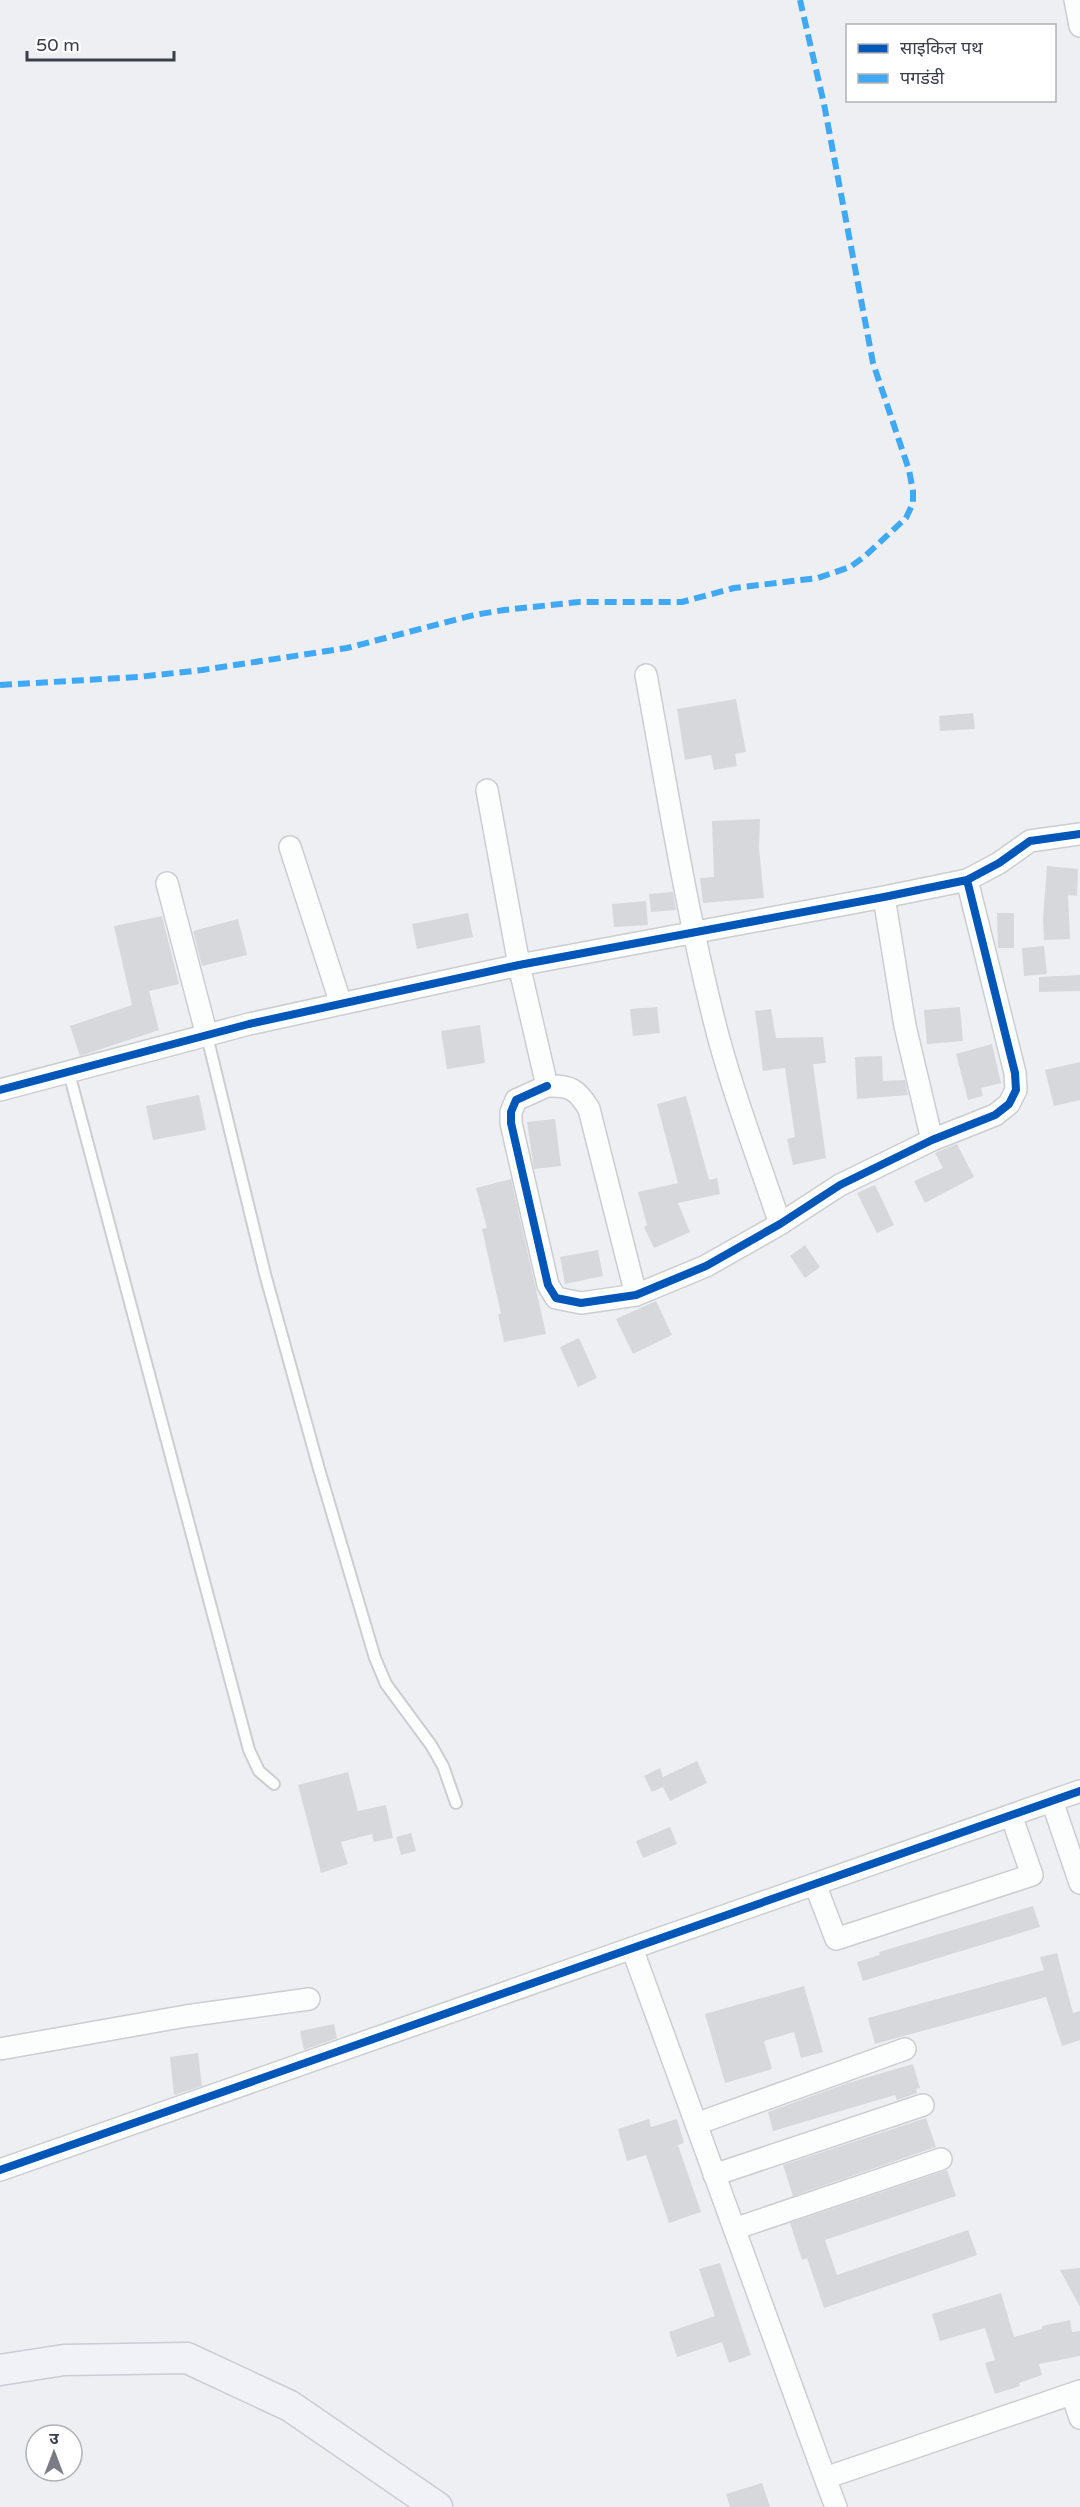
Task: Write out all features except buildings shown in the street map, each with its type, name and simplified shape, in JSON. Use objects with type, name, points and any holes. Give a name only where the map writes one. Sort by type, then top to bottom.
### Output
[{"type":"main road","points":[[0,2370],[64,2360],[187,2358],[290,2406],[437,2507]]},
{"type":"street","points":[[1075,0],[1080,26]]},
{"type":"street","points":[[646,675],[693,933],[727,1069],[780,1224]]},
{"type":"street","points":[[487,790],[519,965],[547,1086]]},
{"type":"street","points":[[0,1090],[249,1024],[519,965],[967,880],[999,863],[1030,841],[1080,834]]},
{"type":"street","points":[[290,847],[341,1004]]},
{"type":"street","points":[[636,1295],[589,1109],[581,1095],[563,1086],[547,1086],[516,1100],[511,1112],[511,1123],[548,1285],[556,1298],[581,1304],[636,1295],[706,1266],[780,1224],[840,1185],[932,1140],[994,1115],[1010,1104],[1016,1090],[1015,1073],[967,880]]},
{"type":"street","points":[[167,883],[207,1036]]},
{"type":"street","points":[[884,897],[905,1026],[932,1140]]},
{"type":"street","points":[[0,2170],[1080,1791]]},
{"type":"street","points":[[1052,1801],[1080,1883]]},
{"type":"street","points":[[815,1884],[836,1939],[1032,1875],[1011,1815]]},
{"type":"street","points":[[632,1948],[836,2507]]},
{"type":"street","points":[[0,2049],[186,2016],[309,1999]]},
{"type":"street","points":[[696,2124],[905,2049]]},
{"type":"street","points":[[714,2175],[923,2104]]},
{"type":"street","points":[[734,2229],[941,2159]]},
{"type":"street","points":[[825,2478],[1076,2392],[1080,2418]]},
{"type":"lane","points":[[207,1036],[265,1274],[375,1658],[386,1684],[431,1745],[443,1766],[456,1803]]},
{"type":"lane","points":[[69,1073],[249,1750],[260,1771],[274,1784]]},
{"type":"marked path","points":[[0,685],[138,677],[202,670],[347,648],[474,615],[504,610],[579,602],[682,602],[734,588],[818,578],[850,567],[864,557],[906,518],[913,503],[913,491],[909,470],[873,363],[824,104],[800,0]]},
{"type":"cycle path","points":[[0,1090],[249,1024],[519,965],[967,880],[999,863],[1030,841],[1080,834]]},
{"type":"cycle path","points":[[547,1086],[516,1100],[511,1112],[511,1123],[548,1285],[556,1298],[581,1303],[636,1295],[706,1266],[780,1224],[840,1185],[932,1140],[995,1115],[1009,1104],[1016,1090],[1015,1073],[967,880]]},
{"type":"cycle path","points":[[0,2170],[1080,1791]]}]
